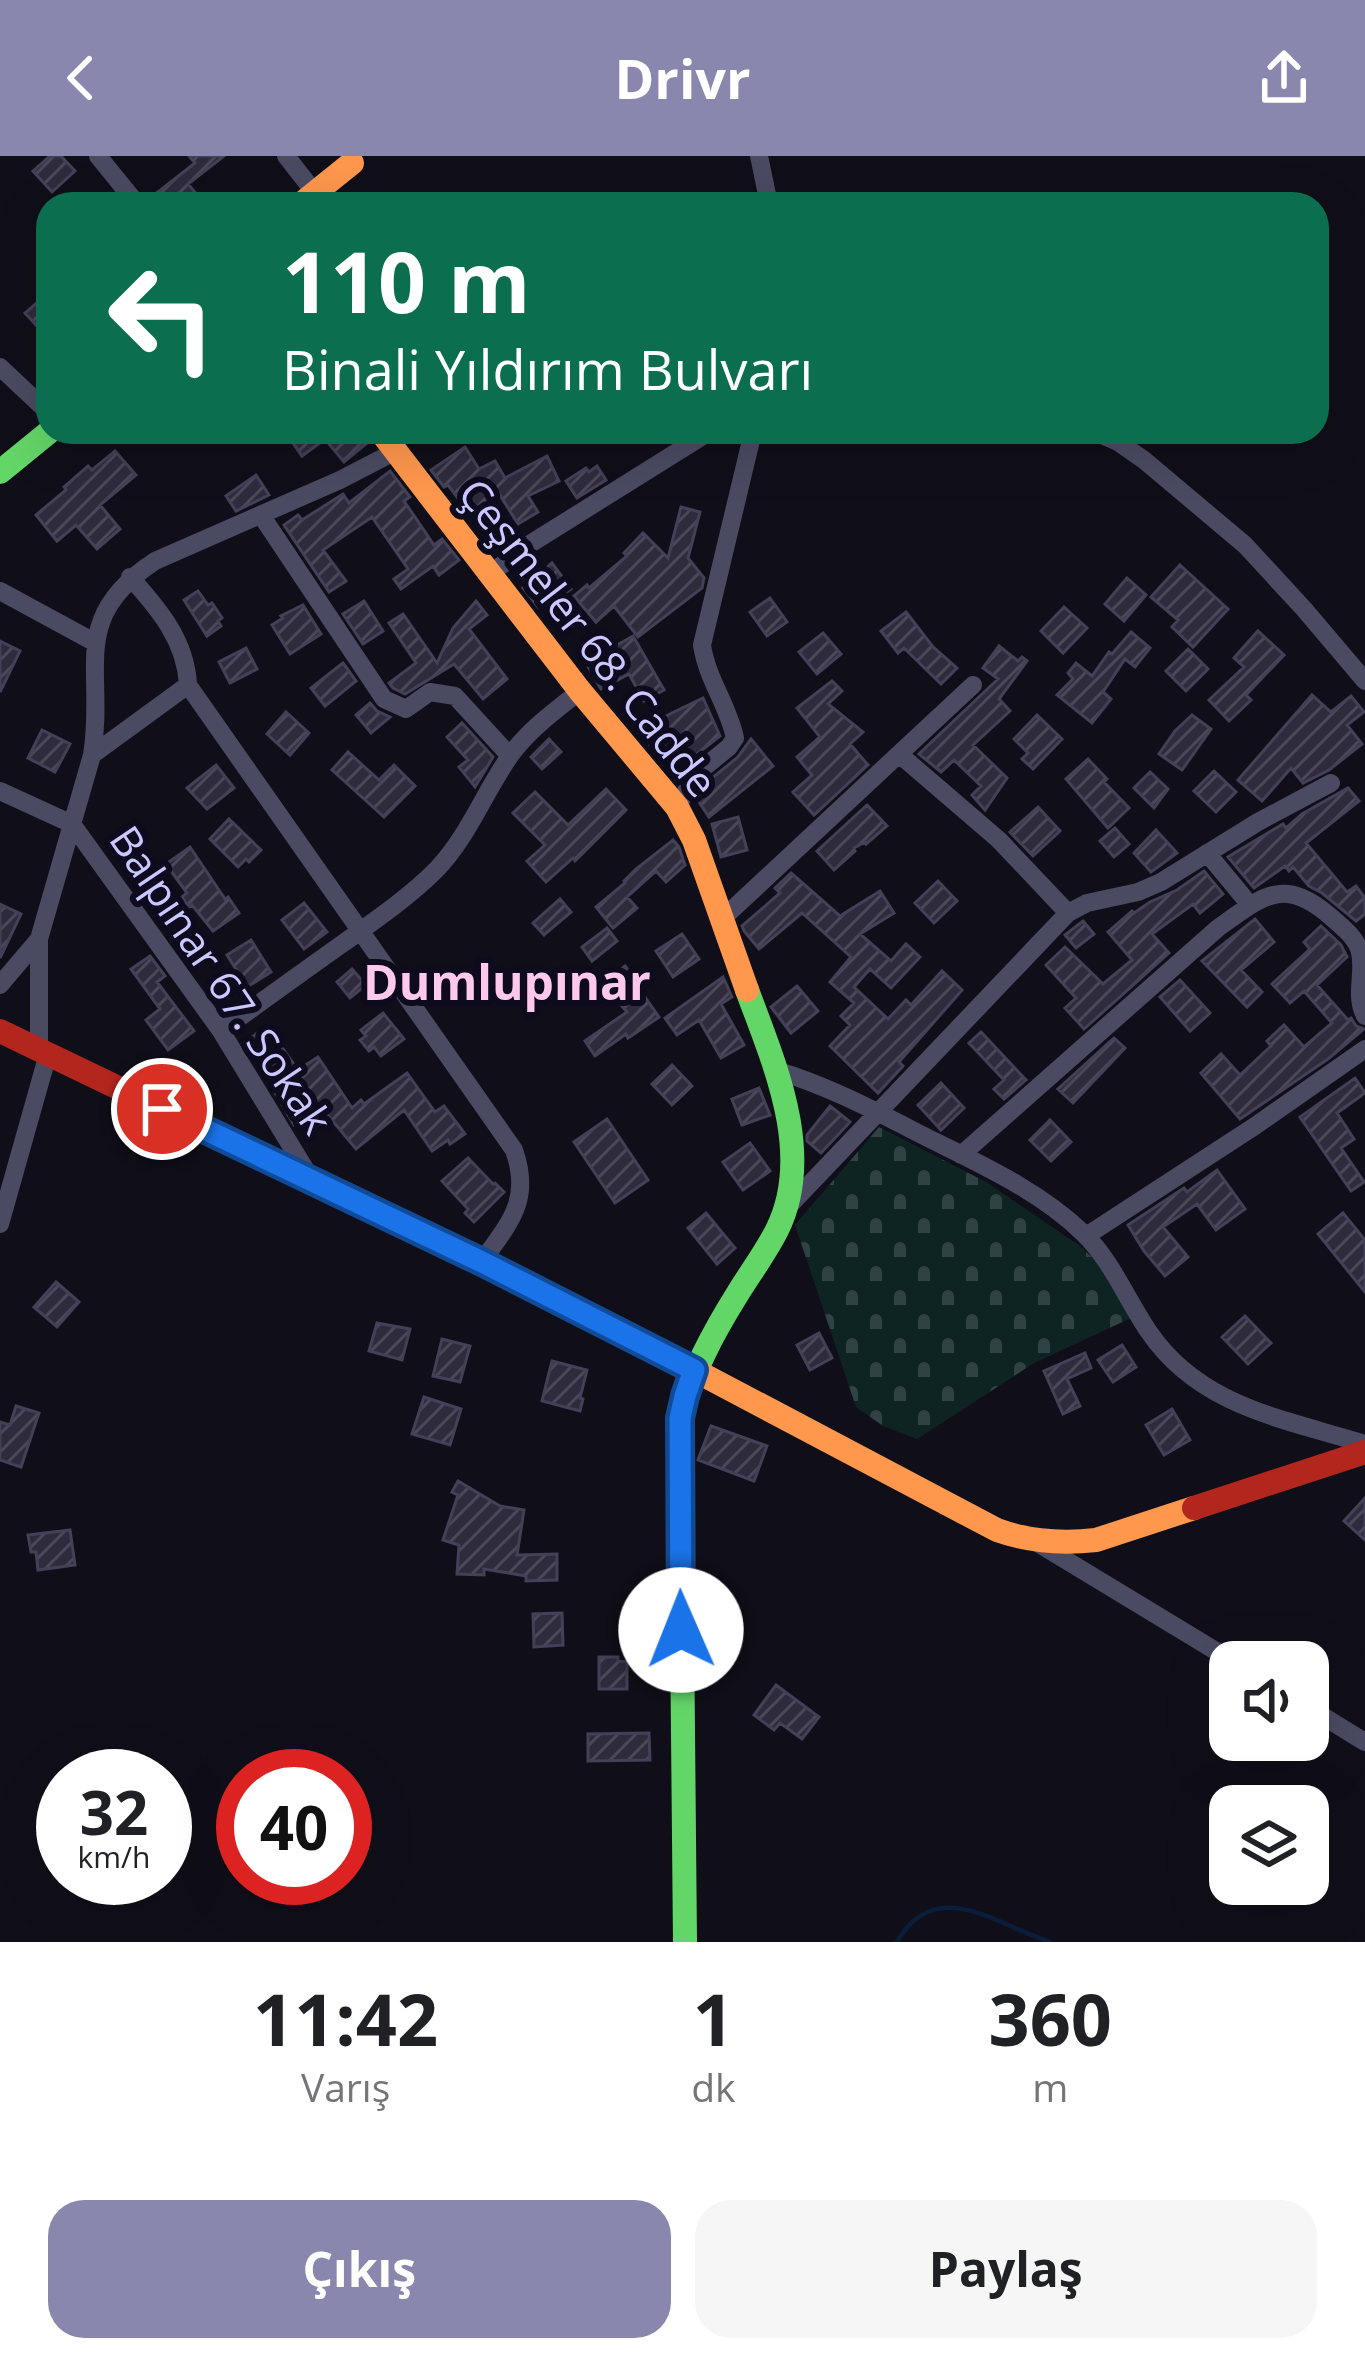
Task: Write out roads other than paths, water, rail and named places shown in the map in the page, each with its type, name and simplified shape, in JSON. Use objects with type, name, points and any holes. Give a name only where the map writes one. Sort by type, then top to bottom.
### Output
[{"type":"street","points":[[98,156],[127,192]]},
{"type":"street","points":[[286,156],[305,192]]},
{"type":"street","points":[[759,156],[766,192]]},
{"type":"street","points":[[316,192],[352,164]]},
{"type":"street","points":[[0,367],[36,401]]},
{"type":"street","points":[[0,472],[36,443]]},
{"type":"street","points":[[2,1214],[44,1052],[39,939],[92,754],[94,642],[107,606],[130,578],[155,561],[340,480],[385,444]]},
{"type":"street","name":"Çeşmeler 68. Cadde","points":[[390,444],[580,691],[677,807],[694,840],[775,1070],[791,1145],[786,1209],[694,1370],[685,1396],[680,1444],[685,1942]]},
{"type":"street","points":[[489,575],[522,549],[690,444]]},
{"type":"street","points":[[677,807],[696,774],[735,738],[702,645],[750,444]]},
{"type":"street","points":[[1121,444],[1245,545],[1365,680]]},
{"type":"street","points":[[261,515],[384,699],[406,709],[430,692],[454,696],[510,756]]},
{"type":"street","points":[[130,578],[173,632],[188,686],[514,1150],[522,1180],[518,1209],[482,1262]]},
{"type":"street","points":[[0,592],[94,642]]},
{"type":"street","points":[[722,920],[973,685]]},
{"type":"street","points":[[92,754],[188,686]]},
{"type":"street","points":[[221,1031],[409,895],[452,852],[510,756],[536,726],[580,691]]},
{"type":"street","points":[[899,754],[999,840],[1068,913]]},
{"type":"street","points":[[786,1209],[1068,913],[1161,882],[1331,783]]},
{"type":"street","name":"Balpınar 67. Sokak","points":[[0,791],[72,824],[221,1031],[314,1183]]},
{"type":"street","points":[[1207,853],[1250,905]]},
{"type":"street","points":[[961,1155],[1218,928],[1270,896],[1288,892],[1316,903],[1346,930],[1358,946],[1358,996],[1365,1016]]},
{"type":"street","points":[[0,985],[39,939]]},
{"type":"street","points":[[0,1030],[482,1262],[997,1530],[1036,1542],[1209,1647]]},
{"type":"street","points":[[1086,1236],[1365,1049]]},
{"type":"street","points":[[775,1070],[823,1086],[1041,1200],[1086,1236],[1165,1353],[1206,1388],[1224,1399],[1365,1448]]},
{"type":"street","points":[[1036,1542],[1078,1543],[1127,1532],[1365,1448]]},
{"type":"street","points":[[1329,1720],[1365,1742]]},
{"type":"waterway","points":[[897,1942],[912,1922],[929,1911],[948,1908],[968,1910],[1050,1942]]},
{"type":"district","name":"Dumlupınar","points":[[507,983]]}]
